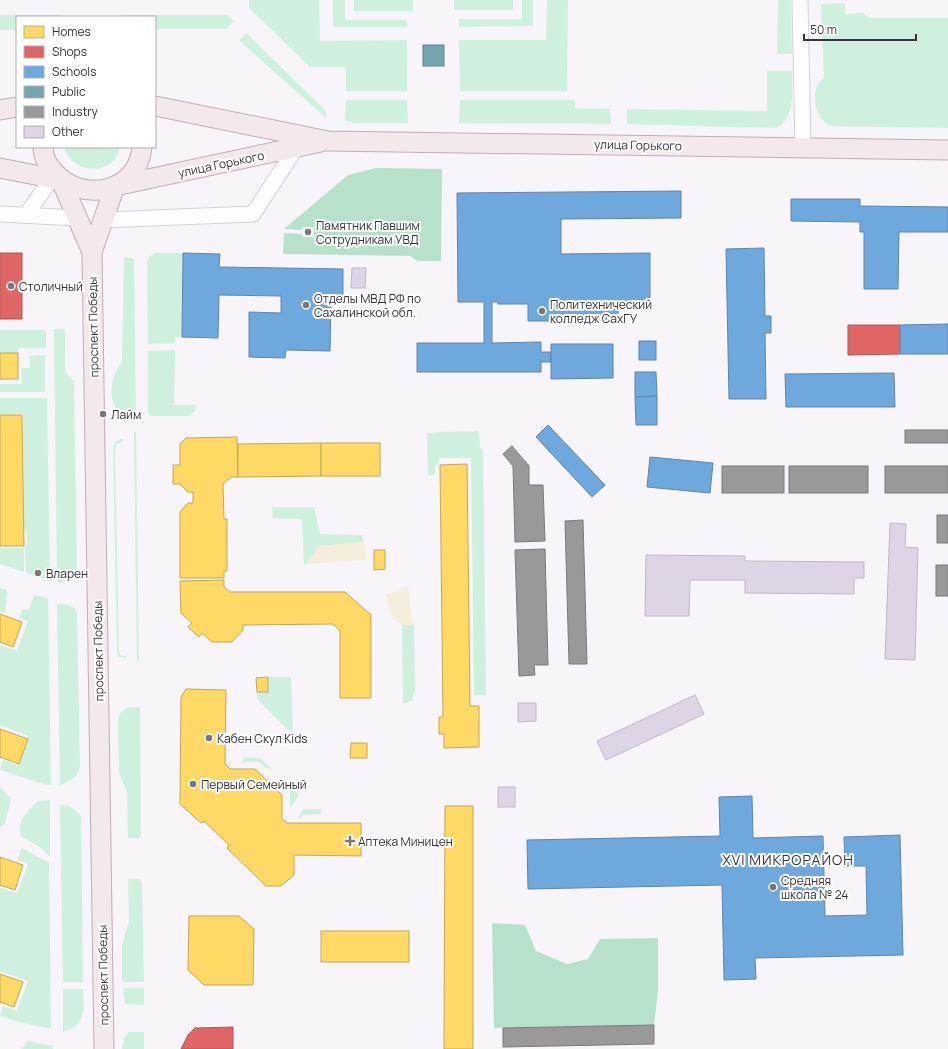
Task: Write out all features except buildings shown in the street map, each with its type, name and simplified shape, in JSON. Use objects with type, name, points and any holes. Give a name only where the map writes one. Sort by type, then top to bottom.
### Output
[{"type":"main road","name":"улица Горького","points":[[156,106],[328,141],[948,150]]},
{"type":"main road","points":[[0,110],[16,107]]},
{"type":"main road","name":"улица Горького","points":[[57,179],[73,187],[87,191],[101,191],[114,186],[328,141]]},
{"type":"main road","points":[[43,148],[50,167],[57,179]]},
{"type":"main road","points":[[114,186],[127,178],[136,166],[142,148]]},
{"type":"main road","points":[[0,168],[57,179]]},
{"type":"main road","name":"проспект Победы","points":[[57,179],[92,252]]},
{"type":"main road","name":"проспект Победы","points":[[104,1049],[92,252],[114,186]]},
{"type":"street","points":[[800,0],[803,148]]},
{"type":"street","points":[[103,220],[253,214],[296,148]]},
{"type":"street","points":[[26,215],[57,179]]},
{"type":"street","points":[[0,214],[77,218]]},
{"type":"green space","points":[[249,0],[319,0],[320,41],[407,40],[407,91],[346,91],[346,67],[310,67],[249,8]]},
{"type":"green space","points":[[333,0],[345,0],[345,20],[407,20],[407,27],[333,27]]},
{"type":"green space","points":[[354,0],[413,0],[413,11],[354,11]]},
{"type":"green space","points":[[454,0],[513,0],[513,10],[454,10]]},
{"type":"green space","points":[[522,0],[533,0],[533,26],[459,27],[459,19],[522,19]]},
{"type":"green space","points":[[547,0],[568,0],[567,91],[460,91],[459,40],[546,40]]},
{"type":"green space","points":[[778,0],[791,0],[792,54],[777,54]]},
{"type":"green space","points":[[845,3],[845,14],[863,13],[869,18],[948,18],[948,128],[831,126],[822,119],[817,110],[815,99],[817,87],[824,78],[821,4]]},
{"type":"green space","points":[[0,15],[62,15],[16,16],[16,30],[0,30]]},
{"type":"green space","points":[[228,15],[234,21],[226,29],[156,29],[156,16],[121,16]]},
{"type":"green space","points":[[246,33],[326,111],[326,118],[239,40]]},
{"type":"green space","points":[[767,71],[792,71],[792,102],[790,110],[783,123],[777,128],[627,124],[627,109],[767,111]]},
{"type":"green space","points":[[346,100],[407,100],[408,123],[355,123],[345,121]]},
{"type":"green space","points":[[460,100],[575,100],[575,108],[610,109],[611,124],[459,123]]},
{"type":"green space","points":[[64,148],[120,148],[116,157],[110,164],[102,168],[93,169],[84,167],[75,163],[68,156]]},
{"type":"green space","points":[[376,168],[442,169],[441,261],[418,261],[410,256],[283,254],[284,233],[302,234],[302,237],[314,237],[314,227],[303,227],[302,230],[284,229],[348,175]]},
{"type":"green space","points":[[156,253],[183,253],[182,337],[175,337],[175,343],[148,344],[147,262],[150,256]]},
{"type":"green space","points":[[124,257],[134,259],[136,416],[127,416],[127,414],[120,413],[114,405],[112,396],[114,376],[121,364],[122,359]]},
{"type":"green space","points":[[54,329],[63,329],[65,331],[65,372],[74,381],[77,574],[75,577],[66,582],[57,582]]},
{"type":"green space","points":[[0,330],[46,330],[46,348],[18,348],[18,353],[0,353]]},
{"type":"green space","points":[[175,350],[174,405],[196,405],[195,411],[188,416],[152,416],[148,413],[148,351]]},
{"type":"green space","points":[[45,355],[45,392],[0,392],[0,384],[22,384],[21,368],[30,368],[30,356]]},
{"type":"green space","points":[[0,398],[47,398],[50,580],[26,573],[25,545],[27,545],[27,533],[24,529],[23,414],[0,414]]},
{"type":"green space","points":[[479,431],[480,449],[483,449],[486,695],[474,695],[471,458],[439,458],[439,465],[435,465],[435,475],[428,475],[427,434],[435,432]]},
{"type":"green space","points":[[134,432],[136,432],[139,661],[137,662]]},
{"type":"green space","points":[[123,439],[123,441],[117,444],[115,450],[119,653],[122,656],[126,656],[126,658],[119,657],[117,653],[113,450],[115,442]]},
{"type":"green space","points":[[272,507],[314,507],[320,534],[362,535],[364,542],[319,546],[307,564],[304,565],[302,519],[273,518]]},
{"type":"green space","points":[[0,548],[24,548],[24,572],[0,564]]},
{"type":"green space","points":[[0,588],[6,590],[7,593],[5,613],[0,611]]},
{"type":"green space","points":[[34,595],[48,598],[51,785],[43,784],[0,770],[3,760],[18,765],[28,736],[0,725],[0,645],[17,651],[28,621],[19,618],[22,610],[29,609]]},
{"type":"green space","points":[[57,604],[73,607],[77,612],[80,768],[77,775],[60,785]]},
{"type":"green space","points":[[402,625],[414,625],[415,691],[412,700],[403,704]]},
{"type":"green space","points":[[268,677],[291,677],[293,729],[291,731],[288,730],[257,699],[257,692],[268,692]]},
{"type":"green space","points":[[128,707],[140,707],[141,835],[139,838],[128,838],[127,791],[119,774],[118,717],[121,712]]},
{"type":"green space","points":[[244,757],[260,758],[272,769],[265,768],[259,762],[242,762]]},
{"type":"green space","points":[[285,783],[298,793],[298,797],[290,808],[290,792],[283,785]]},
{"type":"green space","points":[[0,787],[11,798],[5,824],[0,827]]},
{"type":"green space","points":[[50,800],[49,856],[41,848],[21,836],[20,830],[24,816],[38,801]]},
{"type":"green space","points":[[60,805],[72,808],[81,816],[83,982],[63,982]]},
{"type":"green space","points":[[303,809],[321,809],[321,814],[303,815],[301,818],[298,818]]},
{"type":"green space","points":[[22,848],[49,863],[51,1029],[0,1016],[3,1006],[17,1011],[28,981],[0,971],[0,888],[17,893],[28,864],[17,860]]},
{"type":"green space","points":[[128,879],[139,879],[142,882],[144,982],[122,982],[122,945],[129,921]]},
{"type":"green space","points":[[492,923],[525,925],[536,951],[567,964],[588,959],[600,939],[658,938],[658,991],[654,1025],[494,1028]]},
{"type":"green space","points":[[123,988],[144,988],[144,1005],[125,1004]]},
{"type":"green space","points":[[63,989],[83,989],[84,1003],[80,1020],[71,1029],[63,1032]]},
{"type":"green space","points":[[129,1032],[144,1032],[144,1049],[122,1049],[124,1038]]},
{"type":"green space","points":[[28,1041],[53,1046],[53,1049],[21,1049]]},
{"type":"sand","points":[[364,542],[366,560],[307,564],[318,546]]},
{"type":"sand","points":[[408,586],[411,617],[414,625],[402,625],[392,618],[386,595]]},
{"type":"place","name":"Памятник Павшим Сотрудникам УВД","points":[[308,232]]},
{"type":"place","name":"Столичный","points":[[11,286]]},
{"type":"place","name":"Отделы МВД РФ по Сахалинской обл.","points":[[306,305]]},
{"type":"place","name":"Политехнический колледж СахГУ","points":[[542,311]]},
{"type":"place","name":"Лайм","points":[[103,414]]},
{"type":"place","name":"Вларен","points":[[38,573]]},
{"type":"place","name":"Кабен Скул Kids","points":[[209,738]]},
{"type":"place","name":"Первый Семейный","points":[[193,784]]},
{"type":"place","name":"Аптека Миницен","points":[[350,841]]},
{"type":"place","name":"Средняя школа № 24","points":[[773,887]]},
{"type":"district","name":"XVI МИКРОРАЙОН","points":[[788,859]]}]
